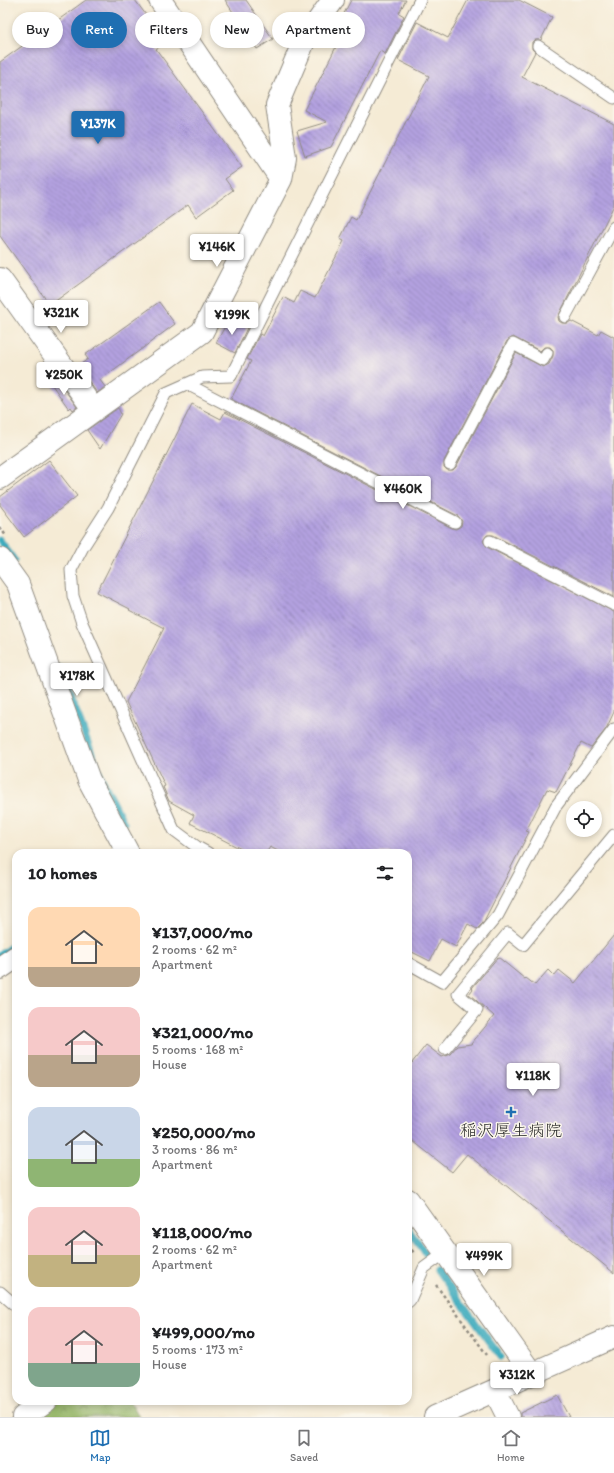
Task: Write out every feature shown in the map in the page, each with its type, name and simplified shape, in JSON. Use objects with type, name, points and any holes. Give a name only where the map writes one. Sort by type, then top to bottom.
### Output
[{"type":"street","points":[[160,0],[280,179]]},
{"type":"street","points":[[0,478],[202,332],[280,179],[285,158],[277,106],[304,41],[333,0]]},
{"type":"street","points":[[0,279],[94,410]]},
{"type":"street","points":[[0,559],[18,584],[89,780],[126,849]]},
{"type":"street","points":[[0,968],[12,960]]},
{"type":"street","points":[[412,1205],[532,1374]]},
{"type":"street","points":[[435,1417],[502,1388],[614,1336]]},
{"type":"street","points":[[502,1388],[508,1417]]},
{"type":"street","points":[[23,1417],[40,1405]]},
{"type":"lane","points":[[201,849],[174,830],[82,623],[73,596],[71,570],[83,547],[108,508],[166,394],[202,377],[232,376],[420,0]]},
{"type":"lane","points":[[538,46],[614,98]]},
{"type":"lane","points":[[565,317],[614,226]]},
{"type":"lane","points":[[450,464],[513,344],[543,360],[547,352]]},
{"type":"lane","points":[[187,384],[428,504],[455,522]]},
{"type":"lane","points":[[490,540],[614,605]]},
{"type":"lane","points":[[412,965],[442,982],[498,915],[556,806],[614,729]]},
{"type":"lane","points":[[445,1049],[477,1010],[458,994],[508,933],[523,945],[614,835]]},
{"type":"lane","points":[[412,1295],[424,1268],[446,1252]]},
{"type":"lane","points":[[0,1292],[12,1302]]},
{"type":"path","points":[[412,1251],[502,1388]]},
{"type":"green space","points":[[54,1405],[132,1405],[140,1417],[37,1417]]},
{"type":"building","points":[[86,0],[135,0],[144,12],[135,12],[135,48],[157,48],[156,49],[242,167],[225,179],[233,190],[196,217],[188,205],[50,305],[0,236],[0,62],[19,48],[63,48],[63,17]]},
{"type":"building","points":[[225,0],[246,0],[254,12],[233,12]]},
{"type":"building","points":[[351,0],[406,0],[399,13],[404,16],[385,54],[380,51],[331,147],[305,156],[297,131],[327,122],[304,110],[335,48],[365,48],[365,12],[345,12]]},
{"type":"building","points":[[468,0],[519,0],[552,17],[541,40],[535,40],[532,42],[532,49],[535,52],[522,77],[614,124],[614,205],[558,317],[559,321],[562,323],[568,323],[571,321],[598,335],[601,330],[614,337],[614,597],[493,535],[487,535],[483,541],[487,547],[614,612],[614,712],[606,729],[591,748],[581,743],[556,792],[547,789],[526,831],[529,832],[483,923],[477,929],[468,924],[456,947],[441,939],[430,961],[412,952],[412,849],[274,849],[270,847],[269,849],[241,849],[190,823],[194,815],[169,801],[163,787],[165,786],[126,702],[164,628],[97,592],[192,404],[221,419],[225,412],[452,528],[456,529],[461,526],[462,521],[458,516],[231,399],[251,361],[247,359],[260,334],[263,336],[283,297],[294,303],[300,291],[315,298],[344,241],[340,239],[351,217],[356,220],[429,76],[398,60],[417,22],[448,38]],"holes":[[[513,337],[540,351],[544,347],[550,347],[553,350],[553,356],[549,364],[543,367],[516,353],[456,467],[453,470],[447,470],[444,467],[444,461],[507,341]]]},
{"type":"building","points":[[264,26],[272,38],[272,40],[264,45]]},
{"type":"building","points":[[159,302],[175,324],[100,380],[105,387],[97,393],[78,366],[88,359],[85,355]]},
{"type":"building","points":[[229,319],[247,328],[235,353],[216,343]]},
{"type":"building","points":[[58,381],[77,407],[73,410],[71,407],[69,409],[52,385]]},
{"type":"building","points":[[118,408],[121,414],[100,449],[87,430]]},
{"type":"building","points":[[49,460],[77,496],[24,537],[0,505],[0,497]]},
{"type":"building","points":[[614,935],[614,1273],[467,1154],[452,1172],[412,1140],[412,1063],[426,1045],[442,1057],[450,1054],[457,1046],[471,1044],[494,1016],[469,994],[473,989],[472,988],[498,957],[525,979],[526,978],[535,985],[548,970],[554,976],[559,970],[575,983]]},
{"type":"building","points":[[557,1395],[569,1417],[520,1417],[520,1413]]},
{"type":"waterway","points":[[0,540],[14,560]]},
{"type":"waterway","points":[[60,668],[101,777],[124,823]]},
{"type":"waterway","points":[[0,955],[12,946]]},
{"type":"waterway","points":[[412,1234],[427,1255]]},
{"type":"waterway","points":[[437,1270],[501,1357]]},
{"type":"place","name":"稲沢厚生病院","points":[[511,1112]]}]
